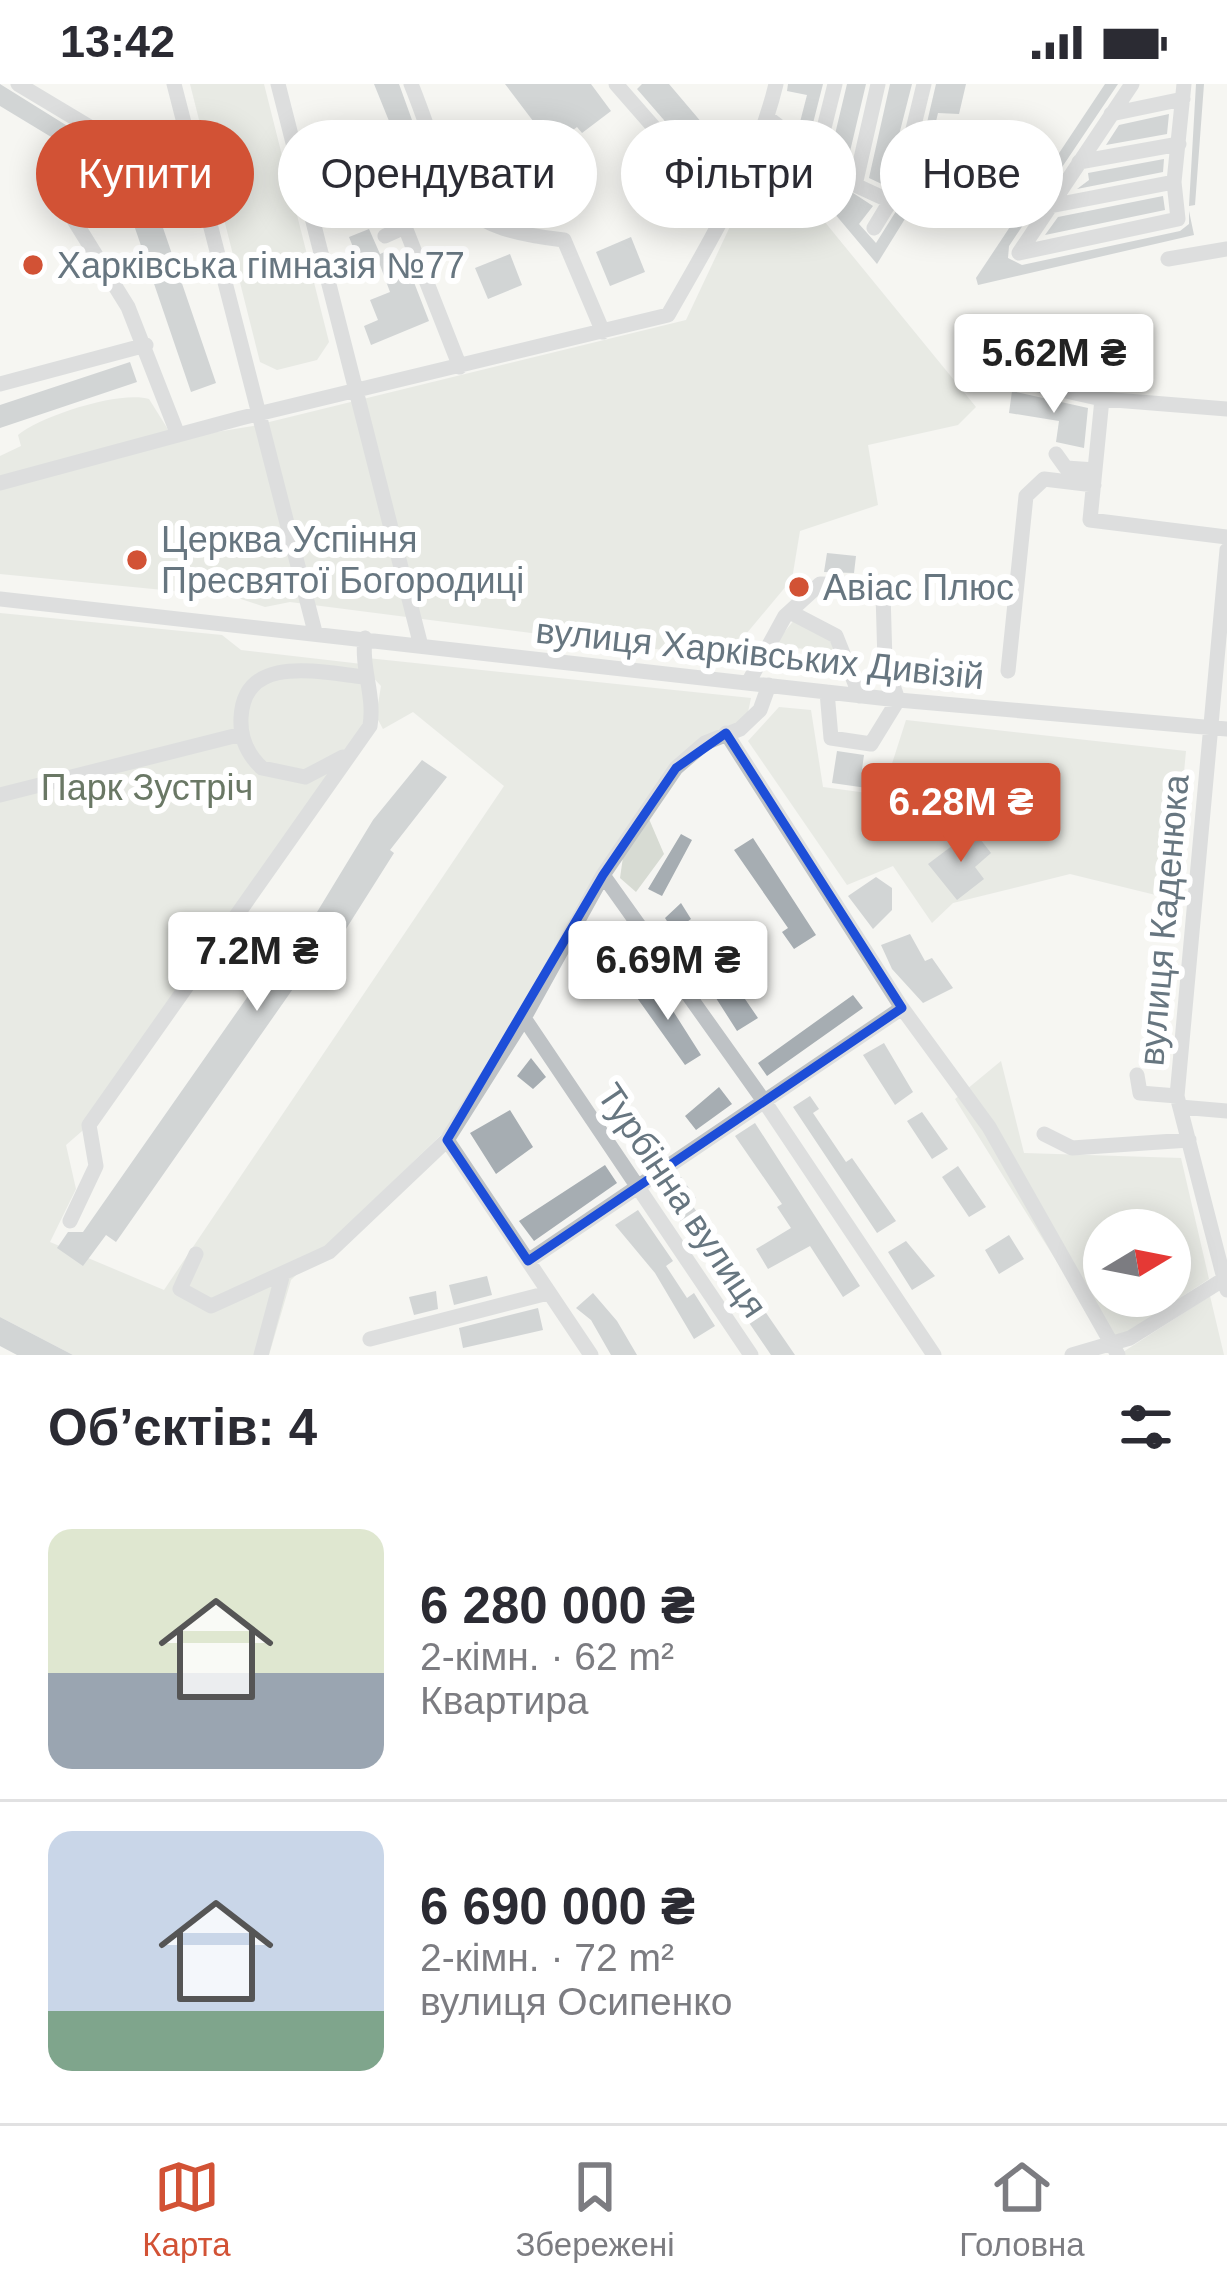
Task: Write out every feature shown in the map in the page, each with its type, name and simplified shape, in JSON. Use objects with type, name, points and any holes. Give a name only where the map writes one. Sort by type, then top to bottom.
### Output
[{"type":"street","points":[[18,84],[78,120]]},
{"type":"street","points":[[174,84],[183,120]]},
{"type":"street","points":[[278,84],[421,646]]},
{"type":"street","points":[[411,84],[462,211],[504,233],[564,240],[603,332]]},
{"type":"street","points":[[616,84],[647,120]]},
{"type":"street","points":[[771,120],[776,84]]},
{"type":"street","points":[[826,120],[835,84]]},
{"type":"street","points":[[856,181],[878,84]]},
{"type":"street","points":[[914,120],[924,84]]},
{"type":"street","points":[[1063,186],[1132,84]]},
{"type":"street","points":[[1035,228],[1018,253],[1178,219],[1174,182],[1183,92],[1112,114]]},
{"type":"street","points":[[1079,162],[1179,144]]},
{"type":"street","points":[[1063,203],[1174,182]]},
{"type":"street","points":[[874,228],[880,219]]},
{"type":"street","points":[[385,236],[405,227],[460,367]]},
{"type":"street","points":[[79,228],[146,345],[178,435]]},
{"type":"street","points":[[211,228],[315,632]]},
{"type":"street","points":[[0,483],[259,414],[668,315],[717,228]]},
{"type":"street","points":[[1168,260],[1227,249]]},
{"type":"street","points":[[0,384],[146,345]]},
{"type":"street","points":[[1004,377],[1102,399],[1227,410]]},
{"type":"street","points":[[1102,399],[1090,520],[1227,537]]},
{"type":"street","points":[[1056,454],[1066,468],[1095,478]]},
{"type":"street","points":[[1008,671],[1026,496],[1045,479],[1095,478]]},
{"type":"street","name":"вулиця Каденюка","points":[[1226,1284],[1179,1102],[1218,729],[1227,550]]},
{"type":"street","points":[[748,683],[790,612],[820,584],[866,585],[883,593],[885,662],[898,700],[871,744],[831,738],[826,692]]},
{"type":"street","name":"вулиця Харківських Дивізій","points":[[0,599],[860,696],[1218,729]]},
{"type":"street","points":[[790,612],[836,636],[860,696]]},
{"type":"street","points":[[70,1221],[96,1166],[89,1125],[370,726],[373,705],[365,677],[365,638]]},
{"type":"street","points":[[359,742],[336,763],[292,778],[262,768],[242,734],[245,700],[264,676],[290,670],[365,677]]},
{"type":"street","points":[[196,1254],[179,1289],[211,1306],[283,1275],[329,1252],[446,1140],[524,1018],[603,875],[676,768],[726,734],[740,730],[760,710],[769,685]]},
{"type":"street","points":[[0,795],[242,734]]},
{"type":"street","points":[[726,734],[902,1008],[989,1127],[1117,1350]]},
{"type":"street","points":[[603,875],[766,1103],[934,1355]]},
{"type":"street","points":[[528,1261],[641,1189],[902,1008]]},
{"type":"street","name":"Турбінна вулиця","points":[[524,1018],[751,1355]]},
{"type":"street","points":[[1137,1076],[1140,1093],[1227,1111]]},
{"type":"street","points":[[1044,1134],[1072,1148],[1189,1140]]},
{"type":"street","points":[[446,1140],[591,1355]]},
{"type":"street","points":[[261,1355],[274,1293],[283,1275]]},
{"type":"street","points":[[1072,1355],[1117,1350],[1226,1284]]},
{"type":"street","points":[[370,1339],[548,1293]]},
{"type":"highlighted area","points":[[726,733],[902,1008],[528,1261],[447,1140],[603,875],[676,768]]},
{"type":"green space","points":[[190,84],[264,84],[278,140],[278,228],[300,228],[329,342],[317,360],[277,370],[260,362],[226,228],[254,228],[254,120],[199,120]]},
{"type":"green space","points":[[729,228],[830,228],[976,407],[958,425],[868,445],[878,505],[800,531],[792,579],[726,658],[290,602],[265,607],[235,597],[0,574],[0,456],[21,446],[18,435],[29,428],[81,406],[120,398],[149,399],[174,439],[253,426],[686,320]]},
{"type":"green space","name":"Парк Зустріч","points":[[0,613],[222,635],[241,650],[362,664],[370,726],[89,1125],[66,1145],[76,1189],[50,1242],[164,1290],[504,786],[413,712],[383,729],[376,716],[381,686],[367,671],[367,658],[751,698],[747,717],[690,750],[649,819],[664,854],[636,892],[620,878],[623,857],[591,893],[445,1131],[291,1280],[269,1355],[73,1355],[0,1317]]},
{"type":"green space","points":[[795,619],[822,631],[839,652],[773,646]]},
{"type":"green space","points":[[779,707],[811,710],[823,787],[882,795],[906,720],[1186,751],[1172,899],[1070,874],[953,903],[932,923],[893,866],[847,885],[748,741]]},
{"type":"green space","points":[[1001,1061],[1024,1153],[1181,1158],[1209,1279],[1191,1291],[1191,1209],[1083,1209],[1083,1303],[955,1099]]},
{"type":"green space","points":[[1210,1296],[1224,1355],[1124,1355],[1177,1317],[1191,1317],[1191,1308]]},
{"type":"green space","points":[[1091,1317],[1151,1317],[1125,1334],[1104,1337]]},
{"type":"building","points":[[0,84],[58,120],[36,120],[36,128],[0,106]]},
{"type":"building","points":[[374,84],[399,84],[412,120],[389,120]]},
{"type":"building","points":[[505,84],[591,84],[611,111],[597,122],[532,120]]},
{"type":"building","points":[[642,84],[669,84],[700,120],[664,120],[637,89]]},
{"type":"building","points":[[788,84],[823,84],[814,120],[801,120],[807,95],[787,91]]},
{"type":"building","points":[[847,84],[866,84],[856,126],[856,120],[838,120]]},
{"type":"building","points":[[890,84],[912,84],[903,120],[882,120]]},
{"type":"building","points":[[936,84],[966,84],[959,114],[938,113],[936,120],[928,120]]},
{"type":"building","points":[[1105,84],[1118,84],[1063,166],[1063,147]]},
{"type":"building","points":[[1196,84],[1204,84],[1195,205],[1189,206]]},
{"type":"building","points":[[1169,114],[1167,134],[1106,145],[1119,125]]},
{"type":"building","points":[[880,129],[880,183],[869,178]]},
{"type":"building","points":[[1164,159],[1163,172],[1077,189],[1089,180],[1088,173]]},
{"type":"building","points":[[856,195],[873,206],[859,224],[876,243],[885,228],[899,228],[877,264],[847,228],[856,228]]},
{"type":"building","points":[[1163,196],[1165,210],[1045,235],[1050,228],[1063,228],[1063,216]]},
{"type":"building","points":[[1189,211],[1194,235],[978,285],[976,278],[1009,228],[1021,228],[1009,246],[1008,258],[1022,265],[1180,231],[1189,224]]},
{"type":"building","points":[[135,228],[163,228],[216,383],[191,392]]},
{"type":"building","points":[[369,229],[380,254],[394,248],[405,274],[410,272],[429,321],[371,345],[364,326],[378,320],[370,300],[390,292],[380,265],[363,272],[349,237]]},
{"type":"building","points":[[631,237],[645,272],[610,286],[596,252]]},
{"type":"building","points":[[510,254],[522,285],[488,299],[475,268]]},
{"type":"building","points":[[130,362],[137,382],[0,428],[0,405]]},
{"type":"building","points":[[1012,391],[1088,408],[1084,448],[1056,442],[1059,421],[1009,413]]},
{"type":"building","points":[[827,553],[856,556],[854,573],[824,572]]},
{"type":"building","points":[[837,751],[864,755],[862,769],[869,770],[867,788],[832,783]]},
{"type":"building","points":[[422,760],[447,777],[390,850],[394,853],[327,959],[318,953],[116,1242],[106,1235],[83,1266],[57,1248],[68,1232],[83,1232],[288,939],[297,945],[373,820]]},
{"type":"building","points":[[973,830],[991,853],[975,867],[984,879],[957,900],[928,864]]},
{"type":"building","points":[[681,834],[692,840],[662,896],[648,889]]},
{"type":"building","points":[[753,838],[816,935],[794,949],[782,932],[788,928],[734,850]]},
{"type":"building","points":[[876,877],[892,888],[892,910],[873,929],[848,896]]},
{"type":"building","points":[[681,903],[691,919],[684,924],[701,950],[708,945],[758,1018],[737,1031],[665,918]]},
{"type":"building","points":[[910,934],[925,961],[932,958],[953,988],[923,1003],[892,969],[881,945]]},
{"type":"building","points":[[654,981],[701,1055],[685,1065],[635,995]]},
{"type":"building","points":[[853,995],[863,1008],[767,1076],[758,1063]]},
{"type":"building","points":[[884,1043],[913,1092],[895,1105],[863,1055]]},
{"type":"building","points":[[531,1058],[546,1077],[533,1089],[517,1076]]},
{"type":"building","points":[[719,1087],[732,1104],[696,1130],[685,1116]]},
{"type":"building","points":[[810,1096],[819,1109],[813,1113],[846,1162],[852,1158],[896,1221],[877,1233],[793,1107]]},
{"type":"building","points":[[510,1110],[533,1147],[496,1174],[470,1133]]},
{"type":"building","points":[[922,1112],[948,1149],[932,1159],[907,1121]]},
{"type":"building","points":[[755,1123],[860,1286],[843,1297],[810,1246],[768,1269],[756,1249],[791,1228],[777,1207],[782,1204],[735,1136]]},
{"type":"building","points":[[605,1165],[617,1183],[534,1241],[519,1221]]},
{"type":"building","points":[[958,1166],[986,1207],[969,1217],[942,1177]]},
{"type":"building","points":[[681,1177],[696,1198],[690,1202],[795,1355],[771,1355],[684,1227],[662,1190]]},
{"type":"building","points":[[638,1210],[673,1261],[666,1266],[687,1298],[694,1293],[715,1326],[694,1339],[655,1273],[615,1225]]},
{"type":"building","points":[[1009,1235],[1024,1259],[999,1274],[985,1250]]},
{"type":"building","points":[[906,1241],[935,1276],[912,1290],[888,1252]]},
{"type":"building","points":[[487,1276],[492,1295],[454,1305],[449,1285]]},
{"type":"building","points":[[436,1291],[438,1309],[414,1315],[409,1297]]},
{"type":"building","points":[[593,1293],[637,1355],[611,1355],[591,1320],[576,1308]]},
{"type":"building","points":[[538,1308],[543,1330],[463,1348],[459,1328]]},
{"type":"building","points":[[0,1317],[73,1355],[17,1355],[0,1346]]},
{"type":"place","name":"Харківська гімназія №77","points":[[33,265]]},
{"type":"place","name":"Церква Успіння Пресвятої Богородиці","points":[[137,560]]},
{"type":"place","name":"Авіас Плюс","points":[[799,587]]}]
